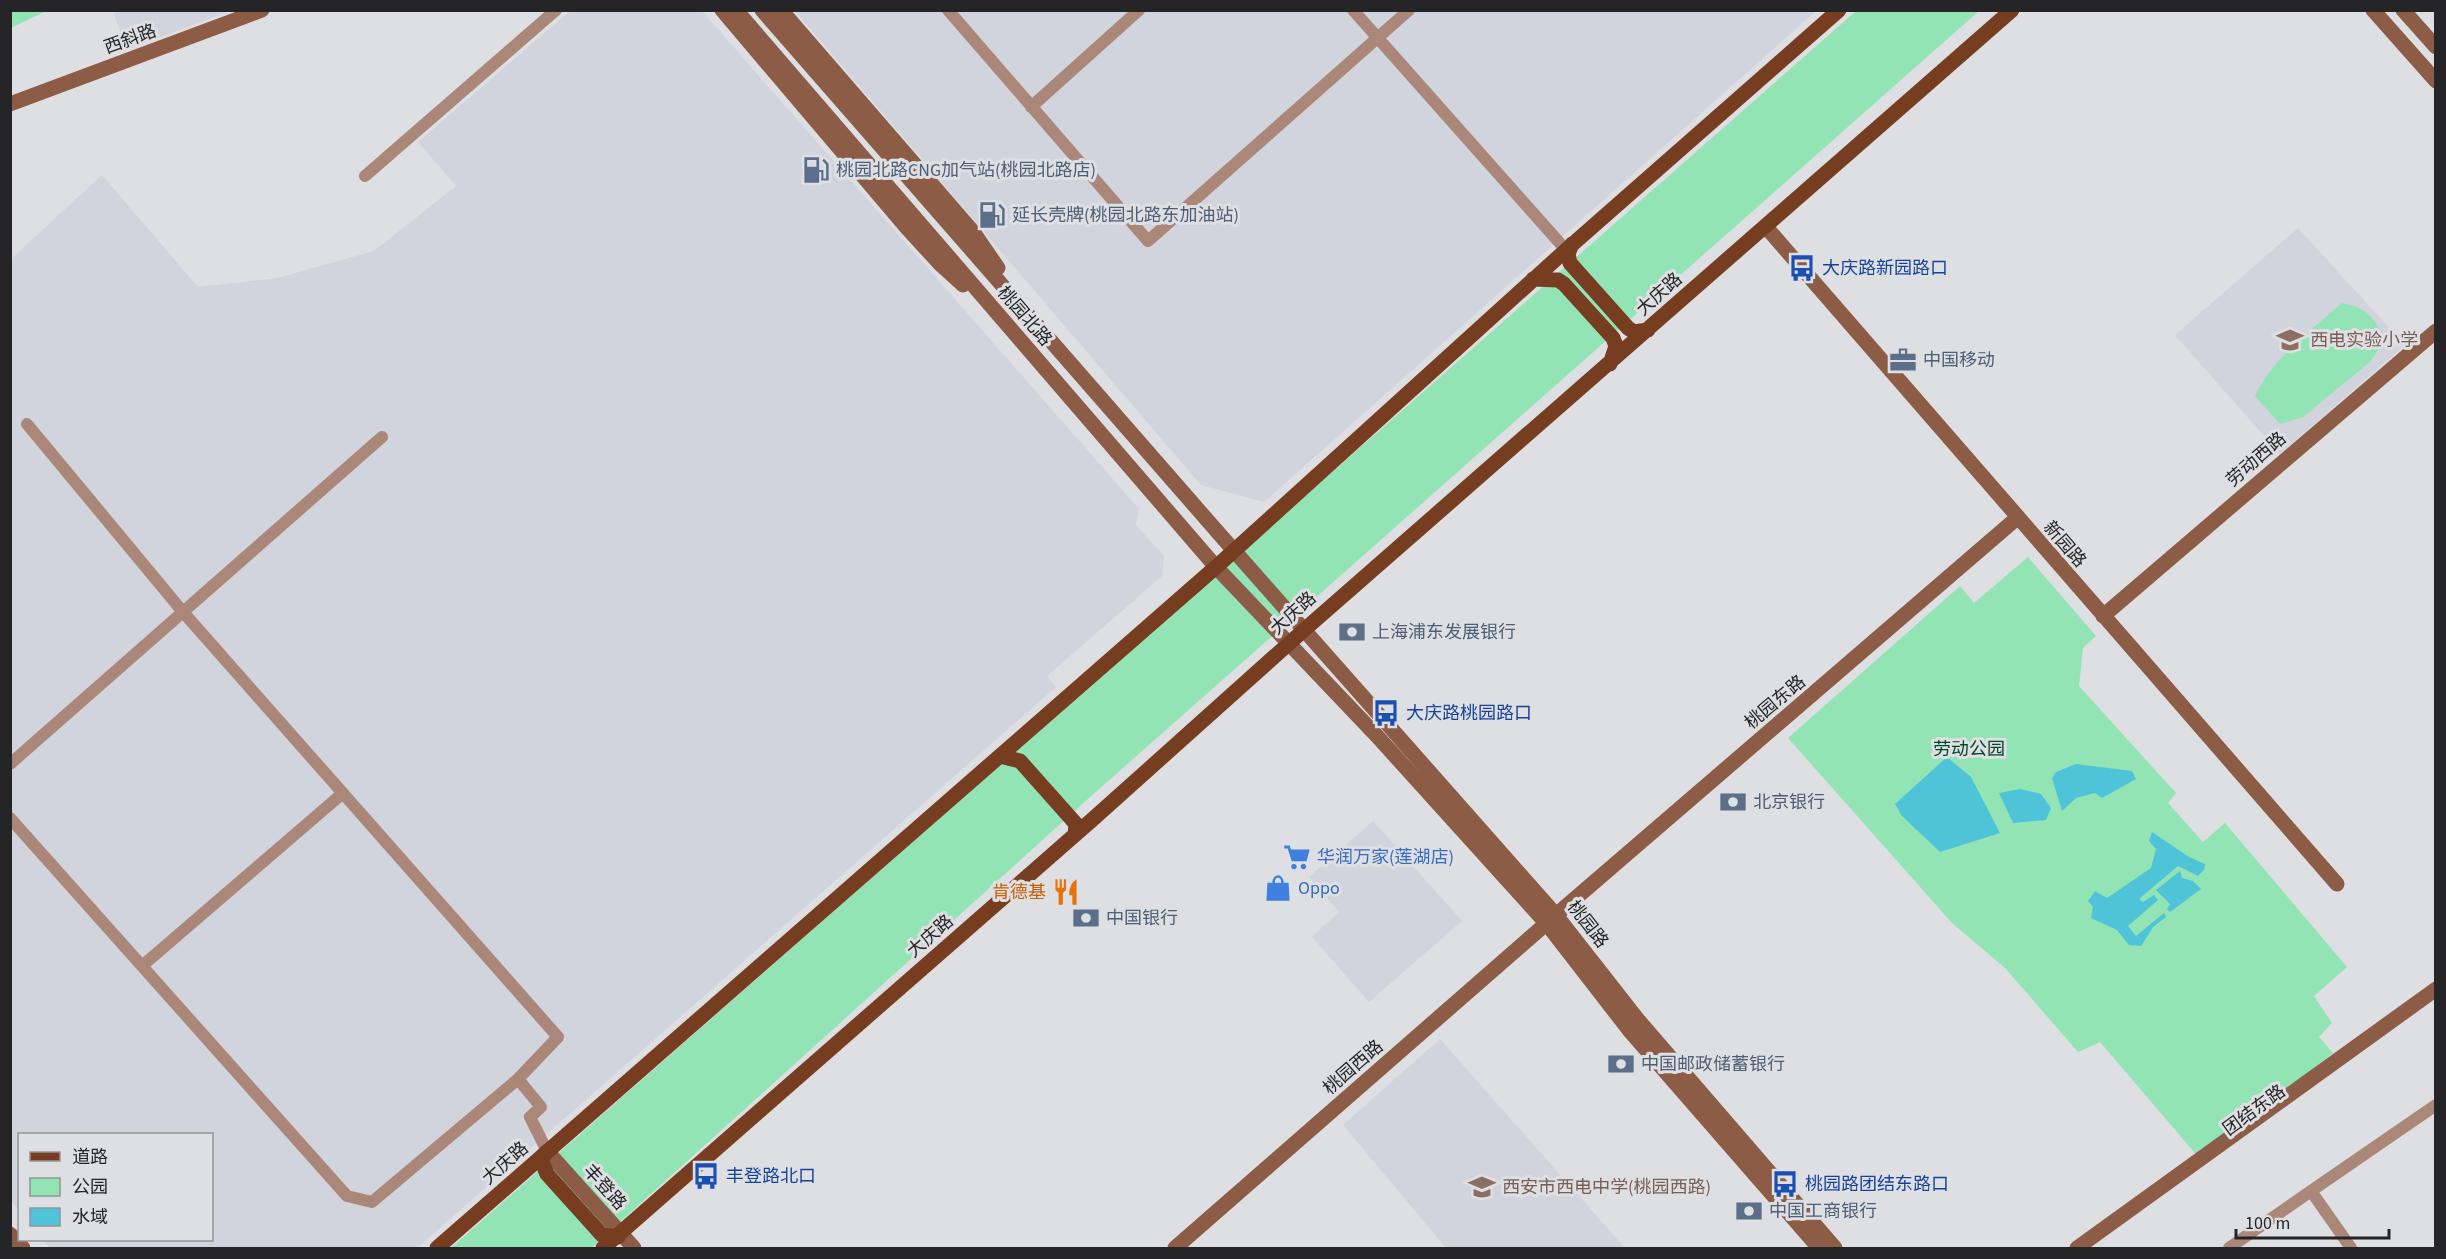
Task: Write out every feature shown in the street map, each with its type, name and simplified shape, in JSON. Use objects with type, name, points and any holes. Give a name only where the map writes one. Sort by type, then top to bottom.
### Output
[{"type":"main road","name":"大庆路","points":[[437,1248],[1216,567],[1233,549],[1533,279],[1839,10]]},
{"type":"main road","name":"大庆路","points":[[603,1248],[2012,10]]},
{"type":"main road","points":[[1569,247],[1570,263],[1628,328],[1634,332],[1647,330]]},
{"type":"main road","points":[[1533,279],[1558,280],[1578,299],[1613,338],[1616,345],[1610,364]]},
{"type":"main road","points":[[1020,739],[1019,749],[1024,756],[1080,820],[1092,820]]},
{"type":"main road","points":[[1000,756],[1020,761],[1076,824],[1075,835]]},
{"type":"main road","points":[[545,1153],[542,1162],[547,1174],[602,1235],[620,1235]]},
{"type":"main road","points":[[522,1173],[534,1173],[546,1180],[598,1240],[597,1248]]},
{"type":"street","name":"西斜路","points":[[10,104],[262,10]]},
{"type":"street","points":[[365,176],[556,10]]},
{"type":"street","points":[[722,10],[940,264],[1004,321]]},
{"type":"street","name":"桃园北路","points":[[736,10],[1216,567],[1290,642]]},
{"type":"street","name":"桃园北路","points":[[762,10],[1304,630]]},
{"type":"street","points":[[781,10],[974,233],[1031,318]]},
{"type":"street","points":[[948,10],[1148,241],[1409,10]]},
{"type":"street","points":[[1031,106],[1139,10]]},
{"type":"street","points":[[1353,10],[1569,247]]},
{"type":"street","points":[[2373,10],[2436,81]]},
{"type":"street","points":[[2386,10],[2436,66]]},
{"type":"street","points":[[2403,10],[2436,47]]},
{"type":"street","points":[[2415,10],[2436,34]]},
{"type":"street","name":"新园路","points":[[1766,227],[2337,884]]},
{"type":"street","name":"劳动西路","points":[[2103,616],[2436,330]]},
{"type":"street","points":[[10,818],[347,1196],[372,1202],[518,1079],[558,1037],[183,612],[27,424]]},
{"type":"street","points":[[10,764],[382,437]]},
{"type":"street","name":"桃园东路","points":[[1551,919],[2017,518]]},
{"type":"street","name":"桃园路","points":[[1304,630],[1835,1248]]},
{"type":"street","name":"桃园路","points":[[1290,642],[1551,919],[1629,1030],[1819,1248]]},
{"type":"street","points":[[142,966],[343,793]]},
{"type":"street","name":"桃园西路","points":[[1175,1248],[1551,919]]},
{"type":"street","points":[[2077,1248],[2436,990]]},
{"type":"street","name":"团结东路","points":[[2095,1248],[2436,1002]]},
{"type":"street","points":[[518,1079],[541,1107],[530,1117],[545,1153]]},
{"type":"street","points":[[2229,1248],[2436,1105]]},
{"type":"street","points":[[2312,1191],[2351,1248]]},
{"type":"street","points":[[10,1234],[23,1248]]},
{"type":"street","name":"丰登路","points":[[620,1235],[634,1248]]},
{"type":"shaded area","points":[[119,10],[230,11],[127,50],[114,14]]},
{"type":"shaded area","points":[[570,11],[702,11],[1139,509],[1136,525],[1164,556],[1162,576],[1047,676],[1056,687],[417,1248],[50,1248],[44,1241],[213,1241],[213,1133],[18,1133],[18,1210],[11,1200],[11,259],[102,175],[198,287],[278,278],[374,251],[456,186],[418,142]]},
{"type":"shaded area","points":[[795,11],[1816,11],[1264,502],[1201,485]]},
{"type":"shaded area","name":"西电实验小学","points":[[2298,228],[2405,345],[2280,454],[2175,335]]},
{"type":"shaded area","points":[[1373,821],[1462,921],[1369,1002],[1312,937],[1339,912],[1309,877]]},
{"type":"shaded area","name":"西安市西电中学(桃园西路)","points":[[1440,1039],[1625,1248],[1446,1248],[1343,1125]]},
{"type":"green space","points":[[11,10],[46,10],[46,11],[11,28]]},
{"type":"green space","points":[[1856,11],[1979,11],[1089,798],[591,1248],[451,1248]]},
{"type":"green space","points":[[2342,303],[2368,314],[2377,324],[2385,339],[2371,361],[2303,417],[2280,424],[2255,396],[2282,357]]},
{"type":"green space","name":"劳动公园","points":[[2028,557],[2096,636],[2083,648],[2079,686],[2176,793],[2168,803],[2203,842],[2225,823],[2347,967],[2314,996],[2332,1023],[2319,1037],[2333,1053],[2200,1159],[2100,1042],[2078,1052],[2005,968],[1952,923],[1788,738],[1960,586],[1974,603]]},
{"type":"water","points":[[1947,757],[1971,777],[2000,833],[1940,852],[1902,816],[1895,804]]},
{"type":"water","points":[[2076,764],[2132,771],[2136,779],[2102,798],[2095,793],[2076,798],[2062,811],[2052,778],[2056,772]]},
{"type":"water","points":[[2020,789],[2041,794],[2051,808],[2046,820],[2013,823],[1999,793]]},
{"type":"water","points":[[2152,832],[2189,857],[2205,864],[2204,870],[2198,876],[2178,866],[2139,899],[2143,902],[2154,895],[2158,900],[2128,926],[2136,936],[2164,913],[2166,917],[2153,927],[2141,946],[2129,945],[2117,930],[2091,918],[2093,907],[2088,901],[2095,891],[2107,898],[2151,868],[2156,849],[2149,841]]},
{"type":"water","points":[[2180,871],[2182,878],[2193,881],[2201,889],[2170,912],[2167,909],[2170,904],[2156,890]]},
{"type":"place","name":"桃园北路CNG加气站(桃园北路店)","points":[[816,170]]},
{"type":"place","name":"延长壳牌(桃园北路东加油站)","points":[[992,215]]},
{"type":"place","name":"大庆路新园路口","points":[[1802,268]]},
{"type":"place","name":"西电实验小学","points":[[2290,340]]},
{"type":"place","name":"中国移动","points":[[1903,360]]},
{"type":"place","name":"上海浦东发展银行","points":[[1352,632]]},
{"type":"place","name":"大庆路桃园路口","points":[[1386,713]]},
{"type":"place","name":"北京银行","points":[[1733,802]]},
{"type":"place","name":"华润万家(莲湖店)","points":[[1297,857]]},
{"type":"place","name":"Oppo","points":[[1278,888]]},
{"type":"place","name":"肯德基","points":[[1066,892]]},
{"type":"place","name":"中国银行","points":[[1086,918]]},
{"type":"place","name":"中国邮政储蓄银行","points":[[1621,1064]]},
{"type":"place","name":"丰登路北口","points":[[706,1176]]},
{"type":"place","name":"桃园路团结东路口","points":[[1785,1184]]},
{"type":"place","name":"西安市西电中学(桃园西路)","points":[[1482,1187]]},
{"type":"place","name":"中国工商银行","points":[[1749,1211]]}]
